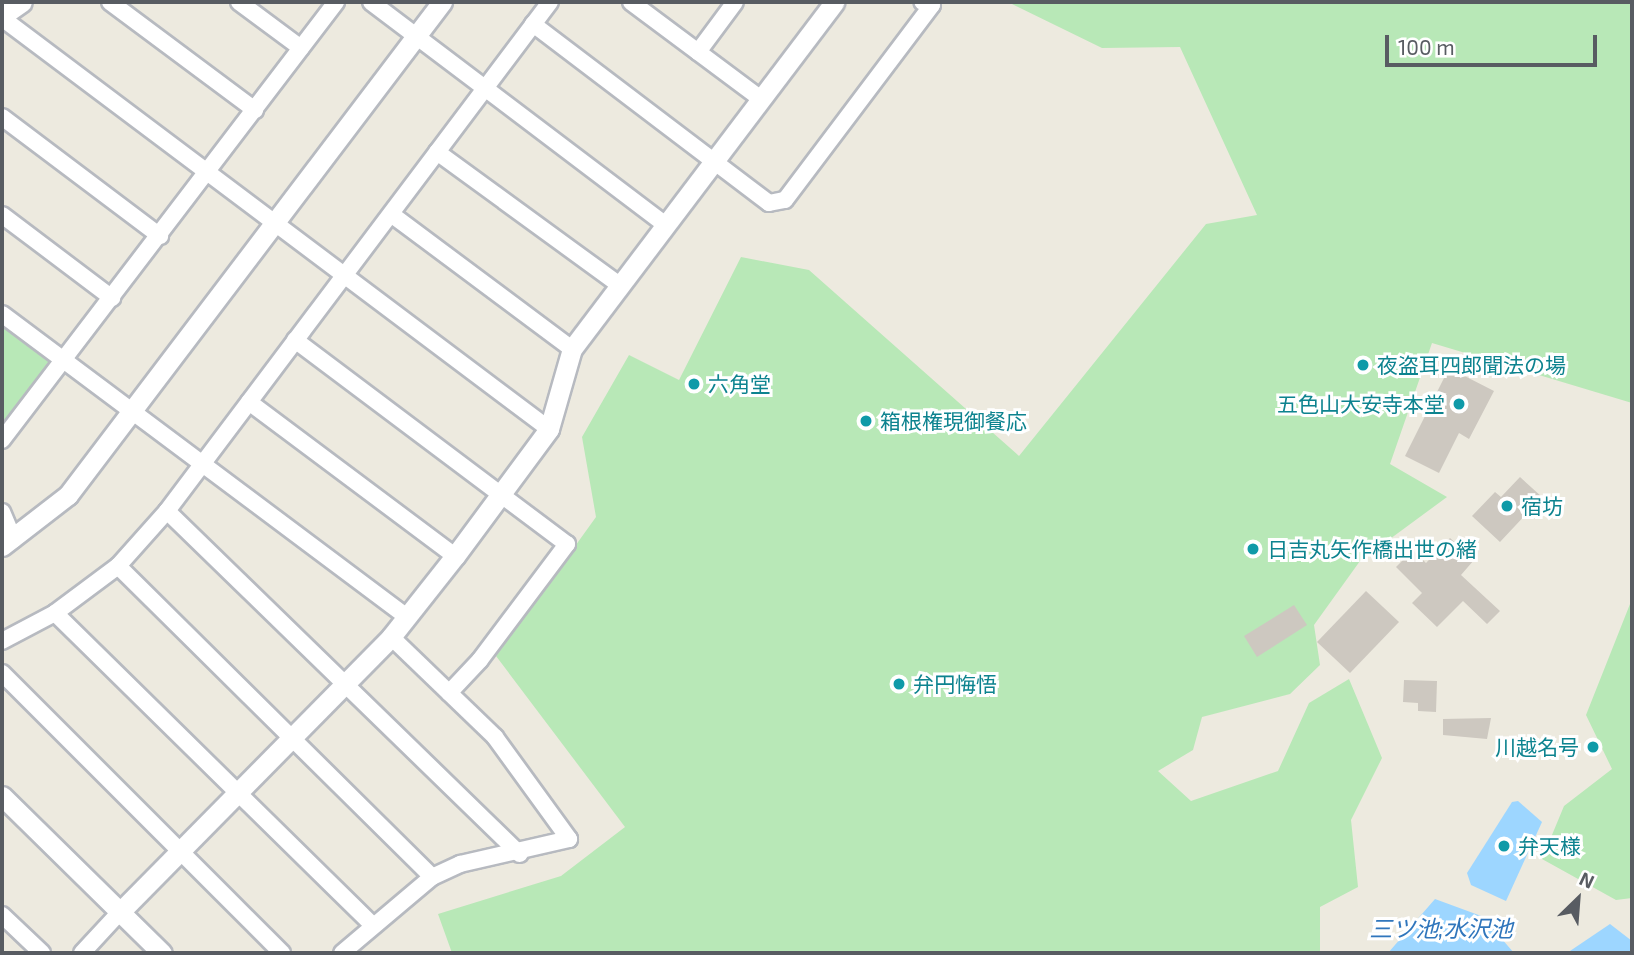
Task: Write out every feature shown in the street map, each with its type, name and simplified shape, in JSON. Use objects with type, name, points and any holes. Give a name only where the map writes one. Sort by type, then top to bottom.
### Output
[{"type":"street","points":[[22,2],[2,17],[206,174],[549,429]]},
{"type":"street","points":[[110,2],[256,110]]},
{"type":"street","points":[[239,2],[301,48]]},
{"type":"street","points":[[2,440],[336,2]]},
{"type":"street","points":[[371,2],[667,226]]},
{"type":"street","points":[[2,512],[8,543],[68,495],[442,2]]},
{"type":"street","points":[[2,642],[55,613],[118,566],[167,511],[550,2]]},
{"type":"street","points":[[631,2],[761,99]]},
{"type":"street","points":[[698,52],[735,2]]},
{"type":"street","points":[[82,953],[391,637],[407,617],[549,429],[572,349],[835,2]]},
{"type":"street","points":[[533,24],[769,203],[785,200],[932,5],[922,2]]},
{"type":"street","points":[[2,117],[160,236]]},
{"type":"street","points":[[437,152],[621,286]]},
{"type":"street","points":[[391,214],[572,349]]},
{"type":"street","points":[[2,215],[112,298]]},
{"type":"street","points":[[2,314],[200,465],[407,617]]},
{"type":"street","points":[[295,340],[568,544],[480,660],[449,693]]},
{"type":"street","points":[[249,402],[455,556]]},
{"type":"street","points":[[167,511],[520,854]]},
{"type":"street","points":[[118,566],[289,740],[432,877]]},
{"type":"street","points":[[55,613],[373,925]]},
{"type":"street","points":[[342,953],[432,877],[460,864],[520,854],[569,839],[495,737],[391,637]]},
{"type":"street","points":[[2,673],[282,953]]},
{"type":"street","points":[[2,796],[162,953]]},
{"type":"street","points":[[2,915],[42,953]]},
{"type":"green space","points":[[1008,2],[1632,2],[1632,403],[1432,343],[1390,464],[1447,497],[1360,561],[1314,625],[1320,665],[1290,694],[1202,717],[1193,750],[1158,771],[1191,801],[1278,771],[1309,703],[1349,679],[1382,758],[1351,820],[1358,887],[1320,907],[1320,953],[452,953],[438,914],[561,876],[625,827],[496,656],[596,517],[582,437],[629,355],[679,380],[741,257],[809,270],[1019,456],[1206,224],[1257,215],[1180,47],[1102,48]]},
{"type":"green space","points":[[2,319],[57,361],[2,434]]},
{"type":"green space","points":[[1632,599],[1632,898],[1616,900],[1542,859],[1564,806],[1612,769],[1586,715]]},
{"type":"water","points":[[1518,801],[1542,822],[1506,901],[1471,885],[1467,873],[1512,802]]},
{"type":"water","name":"三ツ池;水沢池","points":[[1435,899],[1503,924],[1501,938],[1514,953],[1388,953]]},
{"type":"water","name":"三ツ池;水沢池","points":[[1610,924],[1632,941],[1632,953],[1567,953]]},
{"type":"building","name":"五色山大安寺本堂","points":[[1449,368],[1494,391],[1469,439],[1459,433],[1439,473],[1405,456]]},
{"type":"building","name":"宿坊","points":[[1520,477],[1542,497],[1500,542],[1472,516],[1495,492],[1501,497]]},
{"type":"building","points":[[1450,538],[1474,560],[1461,575],[1500,611],[1487,624],[1463,601],[1437,627],[1412,603],[1422,593],[1396,567],[1413,550],[1426,563]]},
{"type":"building","points":[[1366,591],[1399,622],[1350,673],[1317,642]]},
{"type":"building","points":[[1294,605],[1307,625],[1257,657],[1244,636]]},
{"type":"building","points":[[1404,680],[1437,681],[1436,712],[1418,711],[1418,703],[1403,702]]},
{"type":"building","points":[[1491,718],[1487,739],[1443,735],[1443,719]]},
{"type":"place","name":"夜盗耳四郎聞法の場","points":[[1363,365]]},
{"type":"place","name":"六角堂","points":[[694,384]]},
{"type":"place","name":"五色山大安寺本堂","points":[[1459,404]]},
{"type":"place","name":"箱根権現御餐応","points":[[866,421]]},
{"type":"place","name":"宿坊","points":[[1507,506]]},
{"type":"place","name":"日吉丸矢作橋出世の緒","points":[[1253,549]]},
{"type":"place","name":"弁円悔悟","points":[[899,684]]},
{"type":"place","name":"川越名号","points":[[1593,747]]},
{"type":"place","name":"弁天様","points":[[1504,846]]}]
